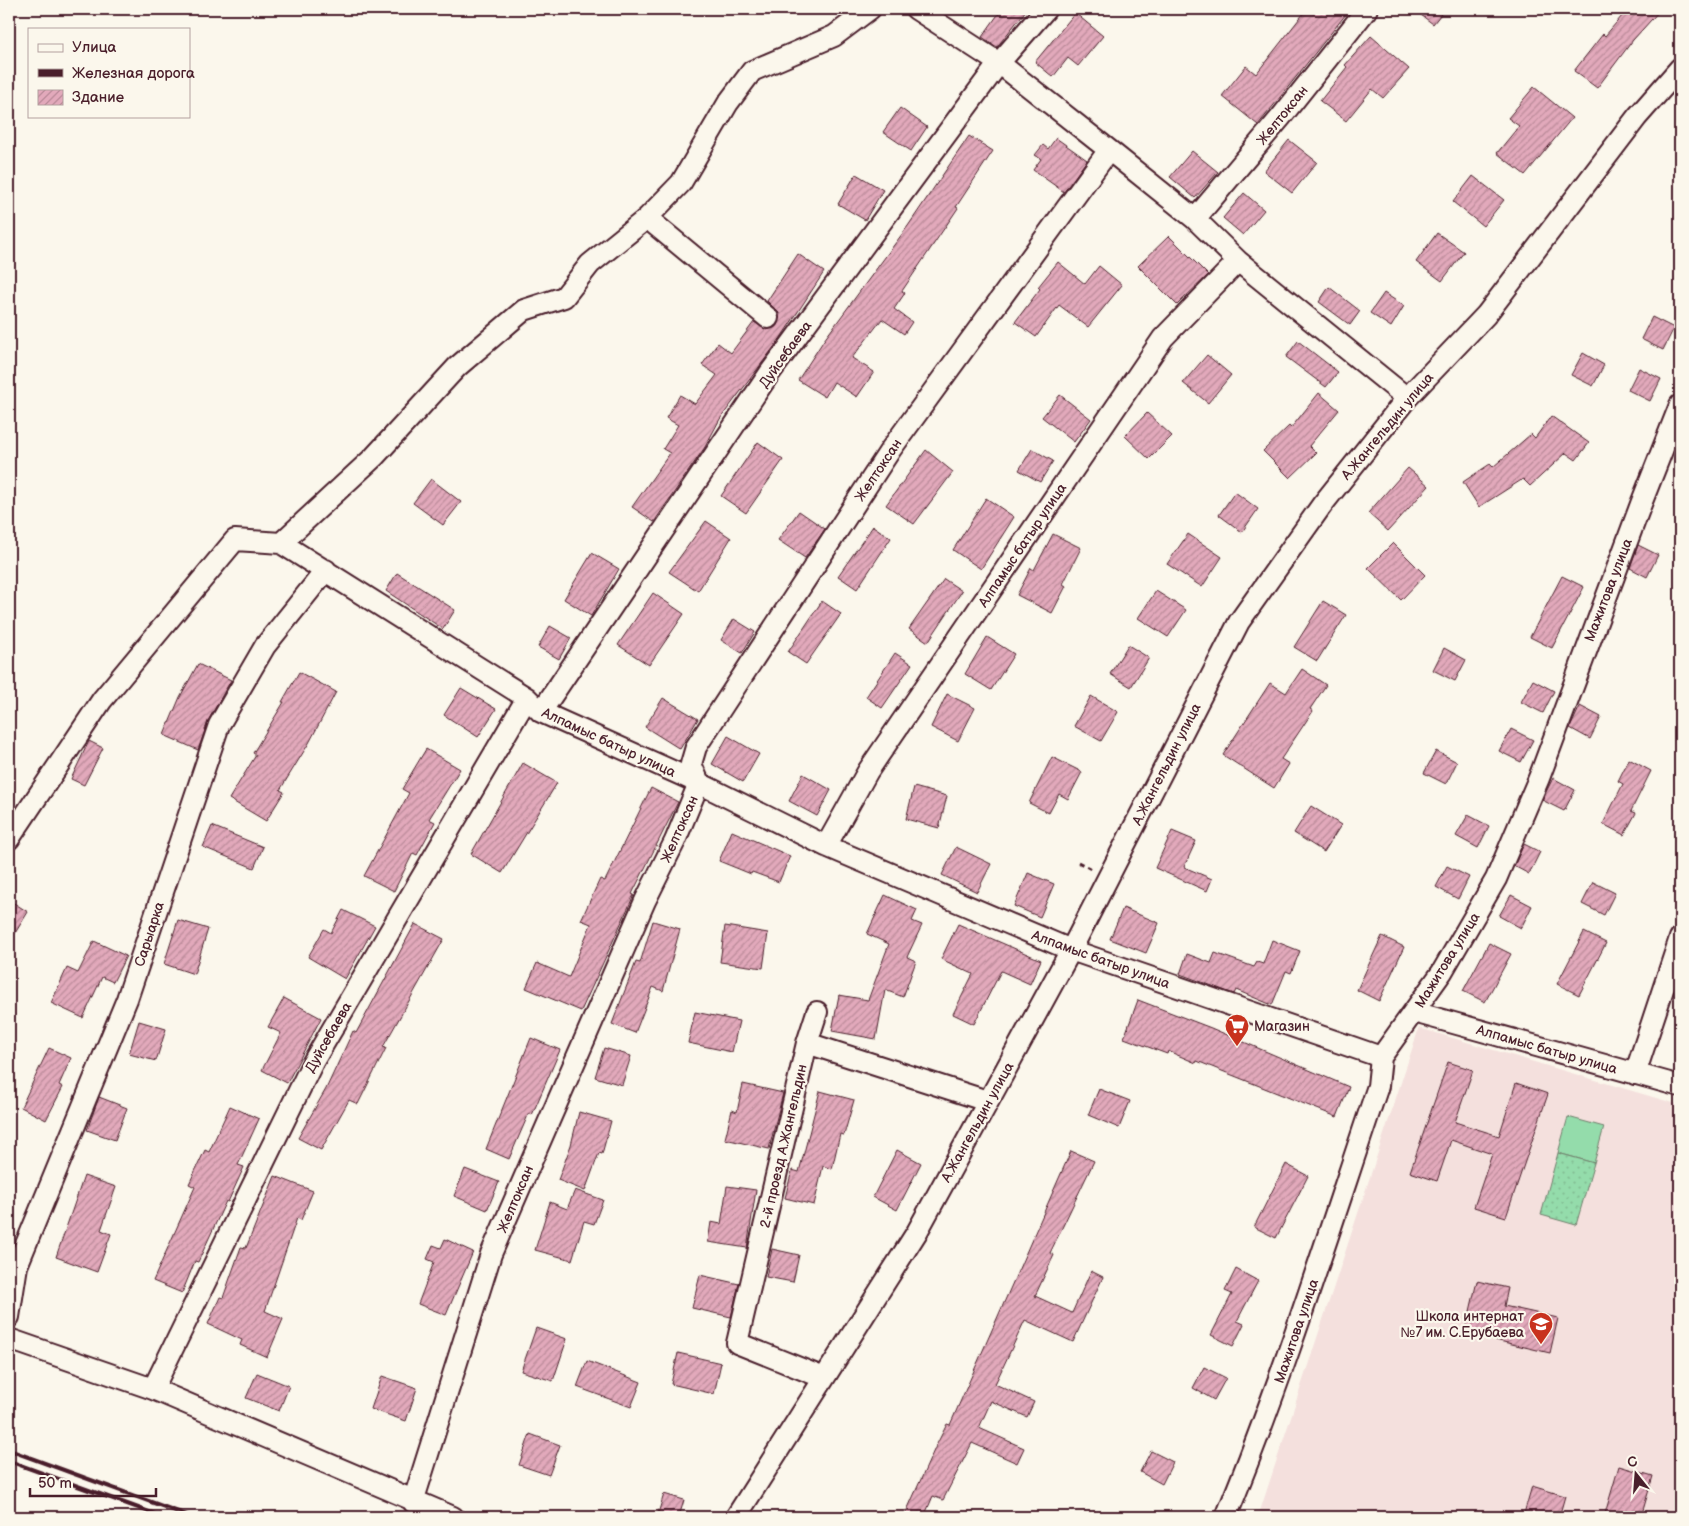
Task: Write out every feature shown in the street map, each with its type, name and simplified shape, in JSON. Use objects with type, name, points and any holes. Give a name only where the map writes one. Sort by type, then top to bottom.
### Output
[{"type":"street","points":[[9,839],[102,700],[235,540],[281,543],[374,457],[457,367],[524,310],[564,297],[590,264],[647,218],[681,183],[728,103],[752,71],[834,36],[870,9]]},
{"type":"street","points":[[916,9],[999,64],[1109,150],[1195,219],[1238,261],[1407,398]]},
{"type":"street","name":"Дуйсебаева","points":[[541,712],[770,374],[999,64],[1046,9]]},
{"type":"street","name":"Желтоксан","points":[[1195,219],[1281,117],[1367,9]]},
{"type":"street","name":"А.Жангельдин улица","points":[[738,1516],[917,1232],[1071,950],[1240,622],[1322,506],[1407,398],[1486,316],[1637,117],[1680,68]]},
{"type":"street","name":"Желтоксан","points":[[414,1502],[491,1254],[633,927],[675,841],[699,783],[691,764],[696,747],[713,717],[891,449],[1109,150]]},
{"type":"street","points":[[647,218],[768,318]]},
{"type":"street","name":"Алпамыс батыр улица","points":[[826,846],[868,771],[1163,338],[1238,261]]},
{"type":"street","name":"Мажитова улица","points":[[1226,1517],[1264,1424],[1315,1274],[1378,1086],[1381,1057],[1442,972],[1496,879],[1539,778],[1627,540],[1680,405]]},
{"type":"street","name":"Алпамыс батыр улица","points":[[281,543],[527,698],[541,712],[699,783],[826,846],[1071,950],[1381,1057]]},
{"type":"street","name":"Сарыарка","points":[[9,1317],[17,1266],[127,999],[219,725],[265,646],[326,570]]},
{"type":"street","name":"Дуйсебаева","points":[[153,1389],[313,1062],[527,698]]},
{"type":"street","points":[[1635,1074],[1680,938]]},
{"type":"street","points":[[817,1012],[807,1043],[988,1101]]},
{"type":"street","name":"Алпамыс батыр улица","points":[[1414,1012],[1680,1086]]},
{"type":"street","name":"2-й проезд А.Жангельдин","points":[[807,1043],[737,1343],[824,1378]]},
{"type":"street","points":[[9,1338],[153,1389],[414,1502],[453,1517]]},
{"type":"shaded area","points":[[1419,1028],[1680,1105],[1680,1517],[1258,1517]]},
{"type":"green space","points":[[1568,1117],[1604,1127],[1594,1163],[1558,1153]]},
{"type":"green space","points":[[1558,1153],[1594,1163],[1576,1225],[1541,1215]]},
{"type":"building","points":[[1002,9],[1027,9],[997,47],[982,37]]},
{"type":"building","points":[[1307,9],[1350,9],[1258,125],[1222,96],[1246,66],[1256,74]]},
{"type":"building","points":[[1413,9],[1445,9],[1433,24]]},
{"type":"building","points":[[1628,9],[1661,9],[1633,40],[1597,88],[1574,71],[1603,34],[1605,36]]},
{"type":"building","points":[[1075,13],[1103,36],[1078,66],[1068,58],[1053,77],[1035,62]]},
{"type":"building","points":[[1371,36],[1409,69],[1383,98],[1372,89],[1346,121],[1320,101],[1347,67],[1345,65]]},
{"type":"building","points":[[1534,87],[1572,118],[1525,175],[1497,153],[1519,126],[1508,118]]},
{"type":"building","points":[[900,108],[927,127],[911,151],[883,132]]},
{"type":"building","points":[[969,136],[993,151],[956,207],[958,208],[902,291],[905,293],[894,309],[912,322],[904,334],[882,319],[852,358],[874,372],[857,397],[834,382],[825,397],[798,380],[824,340],[908,226]]},
{"type":"building","points":[[1056,138],[1087,160],[1064,192],[1033,170],[1041,159],[1035,155],[1043,145],[1048,149]]},
{"type":"building","points":[[1289,140],[1317,162],[1292,193],[1264,171]]},
{"type":"building","points":[[1192,151],[1218,172],[1195,198],[1170,177]]},
{"type":"building","points":[[856,174],[883,190],[865,220],[838,204]]},
{"type":"building","points":[[1473,176],[1504,200],[1483,226],[1453,202]]},
{"type":"building","points":[[1244,193],[1264,210],[1243,235],[1223,218]]},
{"type":"building","points":[[1437,233],[1464,252],[1442,281],[1416,262]]},
{"type":"building","points":[[1169,236],[1208,275],[1177,305],[1138,266]]},
{"type":"building","points":[[798,254],[824,272],[780,339],[720,419],[705,447],[654,522],[632,507],[670,453],[663,449],[678,425],[666,418],[680,395],[695,404],[717,375],[702,365],[718,343],[731,353],[754,322],[767,330],[777,325],[779,313],[767,301]]},
{"type":"building","points":[[1058,262],[1085,284],[1099,266],[1122,285],[1088,327],[1059,305],[1036,337],[1015,322],[1040,289],[1038,287]]},
{"type":"building","points":[[1329,287],[1360,311],[1350,325],[1319,302]]},
{"type":"building","points":[[1384,293],[1404,306],[1391,327],[1370,313]]},
{"type":"building","points":[[1652,317],[1674,328],[1663,350],[1641,339]]},
{"type":"building","points":[[1298,341],[1338,372],[1326,387],[1286,357]]},
{"type":"building","points":[[1583,353],[1604,365],[1593,386],[1571,375]]},
{"type":"building","points":[[1207,355],[1231,375],[1208,403],[1183,383]]},
{"type":"building","points":[[1639,368],[1661,379],[1650,401],[1628,390]]},
{"type":"building","points":[[1319,393],[1339,410],[1309,446],[1316,453],[1290,478],[1263,451],[1289,426],[1291,428]]},
{"type":"building","points":[[1060,395],[1091,419],[1074,442],[1042,417]]},
{"type":"building","points":[[1147,413],[1172,436],[1149,459],[1125,436]]},
{"type":"building","points":[[1551,416],[1589,443],[1576,460],[1566,453],[1530,486],[1523,479],[1479,507],[1463,482],[1490,464],[1493,467],[1531,434],[1535,438]]},
{"type":"building","points":[[758,442],[783,460],[746,513],[721,496]]},
{"type":"building","points":[[1032,449],[1053,461],[1040,482],[1019,470]]},
{"type":"building","points":[[926,450],[953,472],[914,524],[886,505]]},
{"type":"building","points":[[1408,468],[1429,486],[1388,531],[1368,513]]},
{"type":"building","points":[[431,479],[461,502],[443,525],[413,503]]},
{"type":"building","points":[[1235,492],[1258,509],[1242,532],[1219,515]]},
{"type":"building","points":[[986,498],[1014,517],[981,569],[953,550]]},
{"type":"building","points":[[799,511],[825,529],[805,558],[778,540]]},
{"type":"building","points":[[706,521],[731,538],[698,591],[669,572]]},
{"type":"building","points":[[873,526],[891,538],[857,589],[838,576]]},
{"type":"building","points":[[1053,534],[1081,548],[1063,584],[1066,586],[1052,613],[1017,595],[1031,568],[1034,570]]},
{"type":"building","points":[[1188,534],[1222,557],[1202,587],[1167,564]]},
{"type":"building","points":[[1393,543],[1425,575],[1401,600],[1368,568]]},
{"type":"building","points":[[1638,545],[1658,555],[1647,577],[1630,568]]},
{"type":"building","points":[[592,553],[619,569],[591,616],[564,599]]},
{"type":"building","points":[[397,573],[455,610],[443,629],[386,591]]},
{"type":"building","points":[[1562,576],[1584,587],[1552,648],[1530,637]]},
{"type":"building","points":[[944,579],[962,591],[928,642],[909,629]]},
{"type":"building","points":[[1156,591],[1186,610],[1168,637],[1138,618]]},
{"type":"building","points":[[653,593],[684,614],[649,665],[618,645]]},
{"type":"building","points":[[822,601],[841,614],[806,664],[788,652]]},
{"type":"building","points":[[1323,601],[1346,615],[1317,661],[1294,647]]},
{"type":"building","points":[[734,619],[755,632],[742,653],[721,640]]},
{"type":"building","points":[[550,626],[571,638],[559,659],[538,647]]},
{"type":"building","points":[[987,637],[1014,654],[991,690],[965,674]]},
{"type":"building","points":[[1128,645],[1149,658],[1131,687],[1110,674]]},
{"type":"building","points":[[1444,648],[1466,660],[1455,681],[1433,670]]},
{"type":"building","points":[[895,653],[912,664],[882,708],[866,697]]},
{"type":"building","points":[[198,664],[231,680],[209,719],[198,750],[164,735],[180,697]]},
{"type":"building","points":[[1302,669],[1326,685],[1310,709],[1313,711],[1281,759],[1289,764],[1274,788],[1223,755],[1270,683],[1286,693]]},
{"type":"building","points":[[299,672],[336,692],[309,743],[280,790],[284,792],[266,821],[229,799],[256,755],[253,753],[284,702],[282,702]]},
{"type":"building","points":[[1533,680],[1554,691],[1543,713],[1521,702]]},
{"type":"building","points":[[461,688],[496,709],[478,737],[444,715]]},
{"type":"building","points":[[947,694],[975,708],[958,741],[931,727]]},
{"type":"building","points":[[1091,696],[1118,712],[1101,741],[1074,726]]},
{"type":"building","points":[[663,698],[698,719],[680,749],[645,727]]},
{"type":"building","points":[[1580,706],[1601,717],[1590,739],[1570,728]]},
{"type":"building","points":[[1511,729],[1533,740],[1521,762],[1499,751]]},
{"type":"building","points":[[728,736],[759,754],[743,782],[712,764]]},
{"type":"building","points":[[89,741],[103,748],[84,785],[71,779]]},
{"type":"building","points":[[426,749],[460,769],[429,819],[435,822],[417,855],[413,853],[394,891],[364,876],[409,793],[402,789]]},
{"type":"building","points":[[1436,751],[1457,762],[1446,784],[1424,773]]},
{"type":"building","points":[[1052,757],[1082,772],[1068,799],[1059,794],[1049,813],[1029,803]]},
{"type":"building","points":[[1629,759],[1651,771],[1631,811],[1636,813],[1624,835],[1603,824],[1623,784],[1618,781]]},
{"type":"building","points":[[523,763],[557,783],[502,873],[471,854]]},
{"type":"building","points":[[803,774],[831,790],[817,816],[789,801]]},
{"type":"building","points":[[1553,778],[1575,790],[1564,811],[1542,800]]},
{"type":"building","points":[[914,787],[947,796],[939,828],[906,819]]},
{"type":"building","points":[[651,788],[678,802],[632,894],[634,895],[581,1011],[526,988],[537,963],[569,977],[591,924],[581,920],[600,879],[605,881]]},
{"type":"building","points":[[1311,806],[1341,825],[1324,852],[1294,833]]},
{"type":"building","points":[[1468,815],[1489,826],[1478,848],[1456,836]]},
{"type":"building","points":[[212,826],[263,847],[254,868],[203,847]]},
{"type":"building","points":[[732,831],[790,856],[779,882],[752,872],[751,874],[719,861]]},
{"type":"building","points":[[1172,831],[1196,841],[1184,867],[1212,879],[1207,891],[1155,868]]},
{"type":"building","points":[[1524,844],[1540,852],[1529,874],[1514,866]]},
{"type":"building","points":[[956,847],[991,864],[977,892],[942,875]]},
{"type":"building","points":[[1447,866],[1469,877],[1458,899],[1436,887]]},
{"type":"building","points":[[1028,873],[1054,884],[1040,917],[1014,906]]},
{"type":"building","points":[[1593,882],[1615,893],[1604,915],[1582,904]]},
{"type":"building","points":[[885,895],[917,910],[912,921],[922,925],[907,957],[916,961],[903,997],[885,990],[876,1039],[832,1031],[839,995],[868,1000],[889,944],[867,934]]},
{"type":"building","points":[[1511,895],[1532,906],[1521,928],[1499,916]]},
{"type":"building","points":[[9,900],[28,912],[9,943]]},
{"type":"building","points":[[1123,908],[1159,923],[1146,953],[1110,939]]},
{"type":"building","points":[[343,910],[375,926],[345,979],[308,957],[324,929],[331,933]]},
{"type":"building","points":[[178,920],[208,929],[194,974],[164,964]]},
{"type":"building","points":[[653,921],[680,929],[663,991],[653,987],[635,1033],[612,1024],[636,962],[640,963]]},
{"type":"building","points":[[415,924],[444,939],[383,1047],[386,1048],[358,1104],[349,1100],[321,1150],[298,1138],[326,1089],[353,1031],[356,1033]]},
{"type":"building","points":[[958,924],[1041,960],[1030,984],[1001,971],[974,1024],[953,1014],[973,974],[941,959]]},
{"type":"building","points":[[725,926],[768,933],[763,968],[720,962]]},
{"type":"building","points":[[1584,932],[1606,943],[1579,995],[1557,984]]},
{"type":"building","points":[[1382,936],[1404,947],[1379,1001],[1357,990]]},
{"type":"building","points":[[1272,940],[1300,951],[1291,973],[1286,971],[1272,1005],[1236,990],[1234,994],[1180,974],[1187,954],[1211,963],[1215,953],[1254,967],[1257,962],[1263,964]]},
{"type":"building","points":[[94,941],[126,956],[113,982],[102,977],[83,1018],[51,1003],[67,968],[78,973]]},
{"type":"building","points":[[1489,943],[1511,954],[1485,1002],[1463,991]]},
{"type":"building","points":[[284,998],[321,1018],[287,1083],[262,1070],[281,1033],[268,1027]]},
{"type":"building","points":[[1138,1000],[1211,1028],[1349,1087],[1337,1117],[1197,1061],[1196,1063],[1168,1051],[1167,1054],[1124,1038]]},
{"type":"building","points":[[695,1012],[739,1021],[732,1052],[688,1043]]},
{"type":"building","points":[[139,1021],[166,1029],[156,1061],[129,1054]]},
{"type":"building","points":[[531,1038],[560,1050],[532,1115],[529,1113],[509,1159],[486,1149]]},
{"type":"building","points":[[49,1048],[71,1058],[59,1085],[63,1087],[46,1120],[21,1107]]},
{"type":"building","points":[[604,1048],[631,1056],[622,1085],[595,1077]]},
{"type":"building","points":[[1448,1062],[1473,1070],[1455,1122],[1499,1136],[1516,1083],[1548,1094],[1506,1217],[1474,1207],[1492,1154],[1451,1140],[1437,1181],[1410,1172]]},
{"type":"building","points":[[743,1084],[783,1093],[769,1149],[725,1139],[732,1110],[737,1112]]},
{"type":"building","points":[[1099,1089],[1130,1101],[1119,1128],[1088,1115]]},
{"type":"building","points":[[820,1091],[854,1100],[844,1135],[840,1134],[832,1169],[823,1166],[814,1205],[785,1198],[792,1170],[799,1172]]},
{"type":"building","points":[[99,1097],[127,1108],[115,1140],[87,1130]]},
{"type":"building","points":[[230,1106],[259,1119],[238,1165],[244,1167],[198,1262],[195,1261],[182,1293],[153,1281],[195,1187],[189,1184],[205,1150],[209,1152]]},
{"type":"building","points":[[579,1112],[611,1121],[602,1154],[599,1153],[585,1191],[558,1180],[571,1145]]},
{"type":"building","points":[[897,1150],[921,1163],[897,1210],[873,1197]]},
{"type":"building","points":[[1071,1151],[1094,1161],[1050,1253],[1054,1255],[1035,1296],[1072,1313],[1091,1271],[1103,1277],[1073,1342],[1025,1320],[995,1384],[1034,1402],[1027,1417],[991,1401],[979,1428],[1024,1448],[1017,1463],[972,1443],[943,1500],[933,1496],[924,1517],[904,1517],[947,1424],[950,1425]]},
{"type":"building","points":[[1286,1164],[1308,1176],[1276,1238],[1254,1227]]},
{"type":"building","points":[[465,1169],[499,1182],[487,1210],[454,1196]]},
{"type":"building","points":[[84,1176],[116,1187],[101,1230],[111,1234],[97,1272],[56,1257]]},
{"type":"building","points":[[275,1176],[313,1191],[301,1220],[297,1218],[265,1311],[283,1319],[267,1357],[240,1345],[242,1340],[208,1324],[220,1297],[223,1298],[241,1247],[246,1248]]},
{"type":"building","points":[[727,1186],[756,1190],[747,1248],[708,1242],[711,1222],[721,1224]]},
{"type":"building","points":[[575,1190],[603,1200],[594,1224],[584,1221],[572,1260],[535,1250],[550,1202],[567,1209]]},
{"type":"building","points":[[445,1239],[473,1252],[446,1315],[418,1304],[434,1262],[427,1259],[433,1245],[441,1248]]},
{"type":"building","points":[[772,1249],[799,1255],[793,1282],[766,1277]]},
{"type":"building","points":[[1236,1269],[1258,1281],[1237,1321],[1244,1324],[1233,1346],[1211,1335],[1232,1294],[1225,1291]]},
{"type":"building","points":[[700,1275],[739,1284],[731,1317],[692,1308]]},
{"type":"building","points":[[1477,1281],[1508,1288],[1504,1306],[1558,1318],[1550,1353],[1465,1333]]},
{"type":"building","points":[[536,1328],[567,1339],[553,1381],[521,1371]]},
{"type":"building","points":[[678,1353],[721,1363],[714,1394],[671,1384]]},
{"type":"building","points":[[587,1361],[641,1382],[631,1407],[577,1387]]},
{"type":"building","points":[[1204,1367],[1226,1378],[1214,1400],[1193,1388]]},
{"type":"building","points":[[257,1373],[289,1386],[279,1411],[246,1398]]},
{"type":"building","points":[[382,1376],[417,1388],[406,1421],[371,1409]]},
{"type":"building","points":[[530,1434],[560,1445],[549,1475],[519,1465]]},
{"type":"building","points":[[1151,1451],[1173,1462],[1162,1484],[1140,1472]]},
{"type":"building","points":[[1619,1466],[1653,1476],[1641,1517],[1604,1517]]},
{"type":"building","points":[[1532,1486],[1565,1496],[1559,1517],[1523,1517]]},
{"type":"building","points":[[664,1494],[684,1500],[679,1517],[657,1517]]},
{"type":"railway","points":[[9,1450],[192,1517]]},
{"type":"railway","points":[[9,1461],[163,1517]]},
{"type":"place","name":"Магазин","points":[[1237,1047]]},
{"type":"place","name":"Школа интернат №7 им. С.Ерубаева","points":[[1541,1345]]}]
